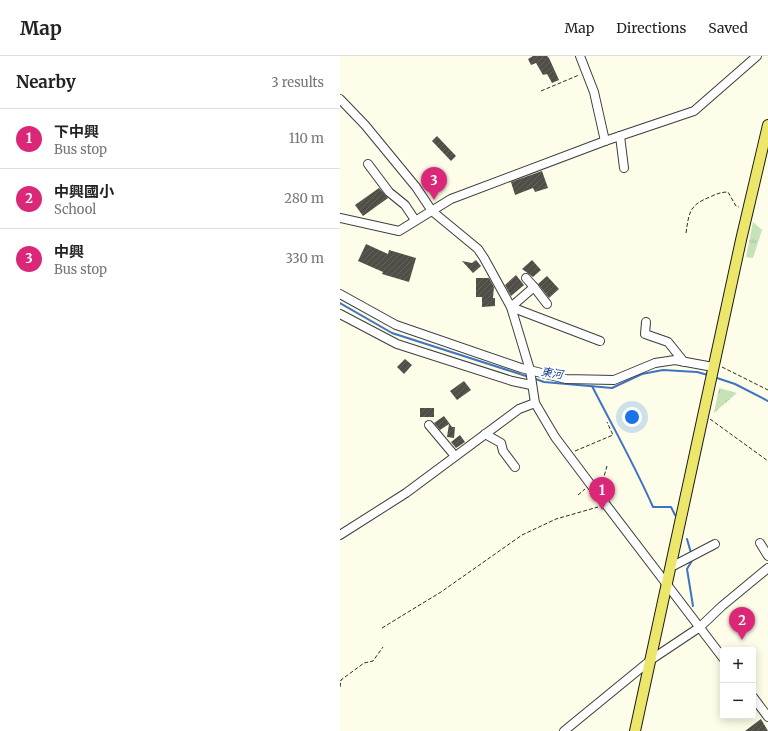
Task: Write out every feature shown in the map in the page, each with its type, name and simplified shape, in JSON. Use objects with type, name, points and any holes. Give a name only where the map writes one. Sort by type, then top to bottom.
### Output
[{"type":"main road","points":[[635,731],[652,659],[748,209],[768,125]]},
{"type":"street","points":[[580,56],[587,71],[605,141]]},
{"type":"street","points":[[340,218],[399,231],[451,199],[605,141],[694,111],[757,56]]},
{"type":"street","points":[[340,99],[365,125],[416,187],[432,211],[478,249],[511,307],[530,370],[531,385],[535,403],[568,455],[720,654]]},
{"type":"street","points":[[620,136],[624,168]]},
{"type":"street","points":[[368,164],[388,192],[405,205],[415,220]]},
{"type":"street","points":[[526,278],[547,304]]},
{"type":"street","points":[[511,307],[534,287]]},
{"type":"street","points":[[340,294],[396,325],[530,370],[566,379],[614,380],[655,363],[676,360],[714,365]]},
{"type":"street","points":[[511,307],[600,341]]},
{"type":"street","points":[[340,314],[397,344],[512,381],[531,385]]},
{"type":"street","points":[[646,322],[645,334],[668,342],[684,362]]},
{"type":"street","points":[[340,536],[406,493],[519,409],[535,403]]},
{"type":"street","points":[[430,425],[455,456]]},
{"type":"street","points":[[485,434],[501,443],[503,451],[515,467]]},
{"type":"street","points":[[760,543],[768,556]]},
{"type":"street","points":[[671,568],[715,544]]},
{"type":"street","points":[[564,731],[652,659],[700,627],[722,606],[768,568]]},
{"type":"street","points":[[756,701],[768,717]]},
{"type":"path","points":[[541,91],[587,71]]},
{"type":"path","points":[[686,233],[689,213],[697,202],[722,192],[728,192],[736,206],[748,209]]},
{"type":"path","points":[[714,365],[768,390]]},
{"type":"path","points":[[704,415],[768,461]]},
{"type":"path","points":[[568,455],[613,435],[607,422]]},
{"type":"path","points":[[578,495],[593,488],[602,486],[607,466]]},
{"type":"path","points":[[382,628],[441,592],[522,534],[556,519],[605,505]]},
{"type":"path","points":[[340,687],[342,680],[364,663],[373,661],[383,647]]},
{"type":"green space","points":[[753,222],[762,230],[753,258],[746,257]]},
{"type":"green space","points":[[719,388],[737,393],[714,413]]},
{"type":"building","points":[[533,56],[547,56],[559,80],[552,83],[547,74],[543,75],[536,63],[531,65],[528,59]]},
{"type":"building","points":[[437,136],[456,156],[451,161],[432,141]]},
{"type":"building","points":[[542,171],[548,188],[535,192],[533,188],[515,195],[511,182]]},
{"type":"building","points":[[379,188],[388,198],[363,216],[355,205]]},
{"type":"building","points":[[366,244],[388,254],[389,250],[416,258],[409,282],[382,274],[383,272],[358,261]]},
{"type":"building","points":[[476,260],[481,266],[473,273],[462,261],[472,263]]},
{"type":"building","points":[[532,260],[541,270],[533,277],[522,269]]},
{"type":"building","points":[[516,275],[524,285],[511,296],[505,285]]},
{"type":"building","points":[[547,276],[559,289],[549,298],[538,284]]},
{"type":"building","points":[[476,278],[489,278],[494,287],[493,298],[495,298],[495,306],[482,307],[482,297],[476,297]]},
{"type":"building","points":[[405,359],[412,365],[404,374],[397,367]]},
{"type":"building","points":[[464,381],[471,390],[457,400],[450,391]]},
{"type":"building","points":[[420,408],[434,408],[434,417],[420,417]]},
{"type":"building","points":[[444,416],[452,427],[455,427],[454,438],[447,437],[449,424],[440,430],[434,423]]},
{"type":"building","points":[[460,435],[465,442],[456,448],[451,442]]},
{"type":"building","points":[[761,719],[768,731],[745,731]]},
{"type":"waterway","name":"東河","points":[[340,303],[392,333],[529,377]]},
{"type":"waterway","name":"東河","points":[[533,378],[544,382],[612,388],[642,374],[663,370],[697,372],[708,375]]},
{"type":"waterway","name":"東河","points":[[714,377],[735,384],[768,401]]},
{"type":"waterway","points":[[592,386],[653,507],[671,507],[675,515]]},
{"type":"waterway","points":[[687,539],[691,553]]},
{"type":"waterway","points":[[693,559],[687,569],[693,606]]},
{"type":"place","name":"中興","points":[[434,200]]},
{"type":"place","name":"下中興","points":[[602,510]]},
{"type":"place","name":"中興國小","points":[[742,640]]}]
